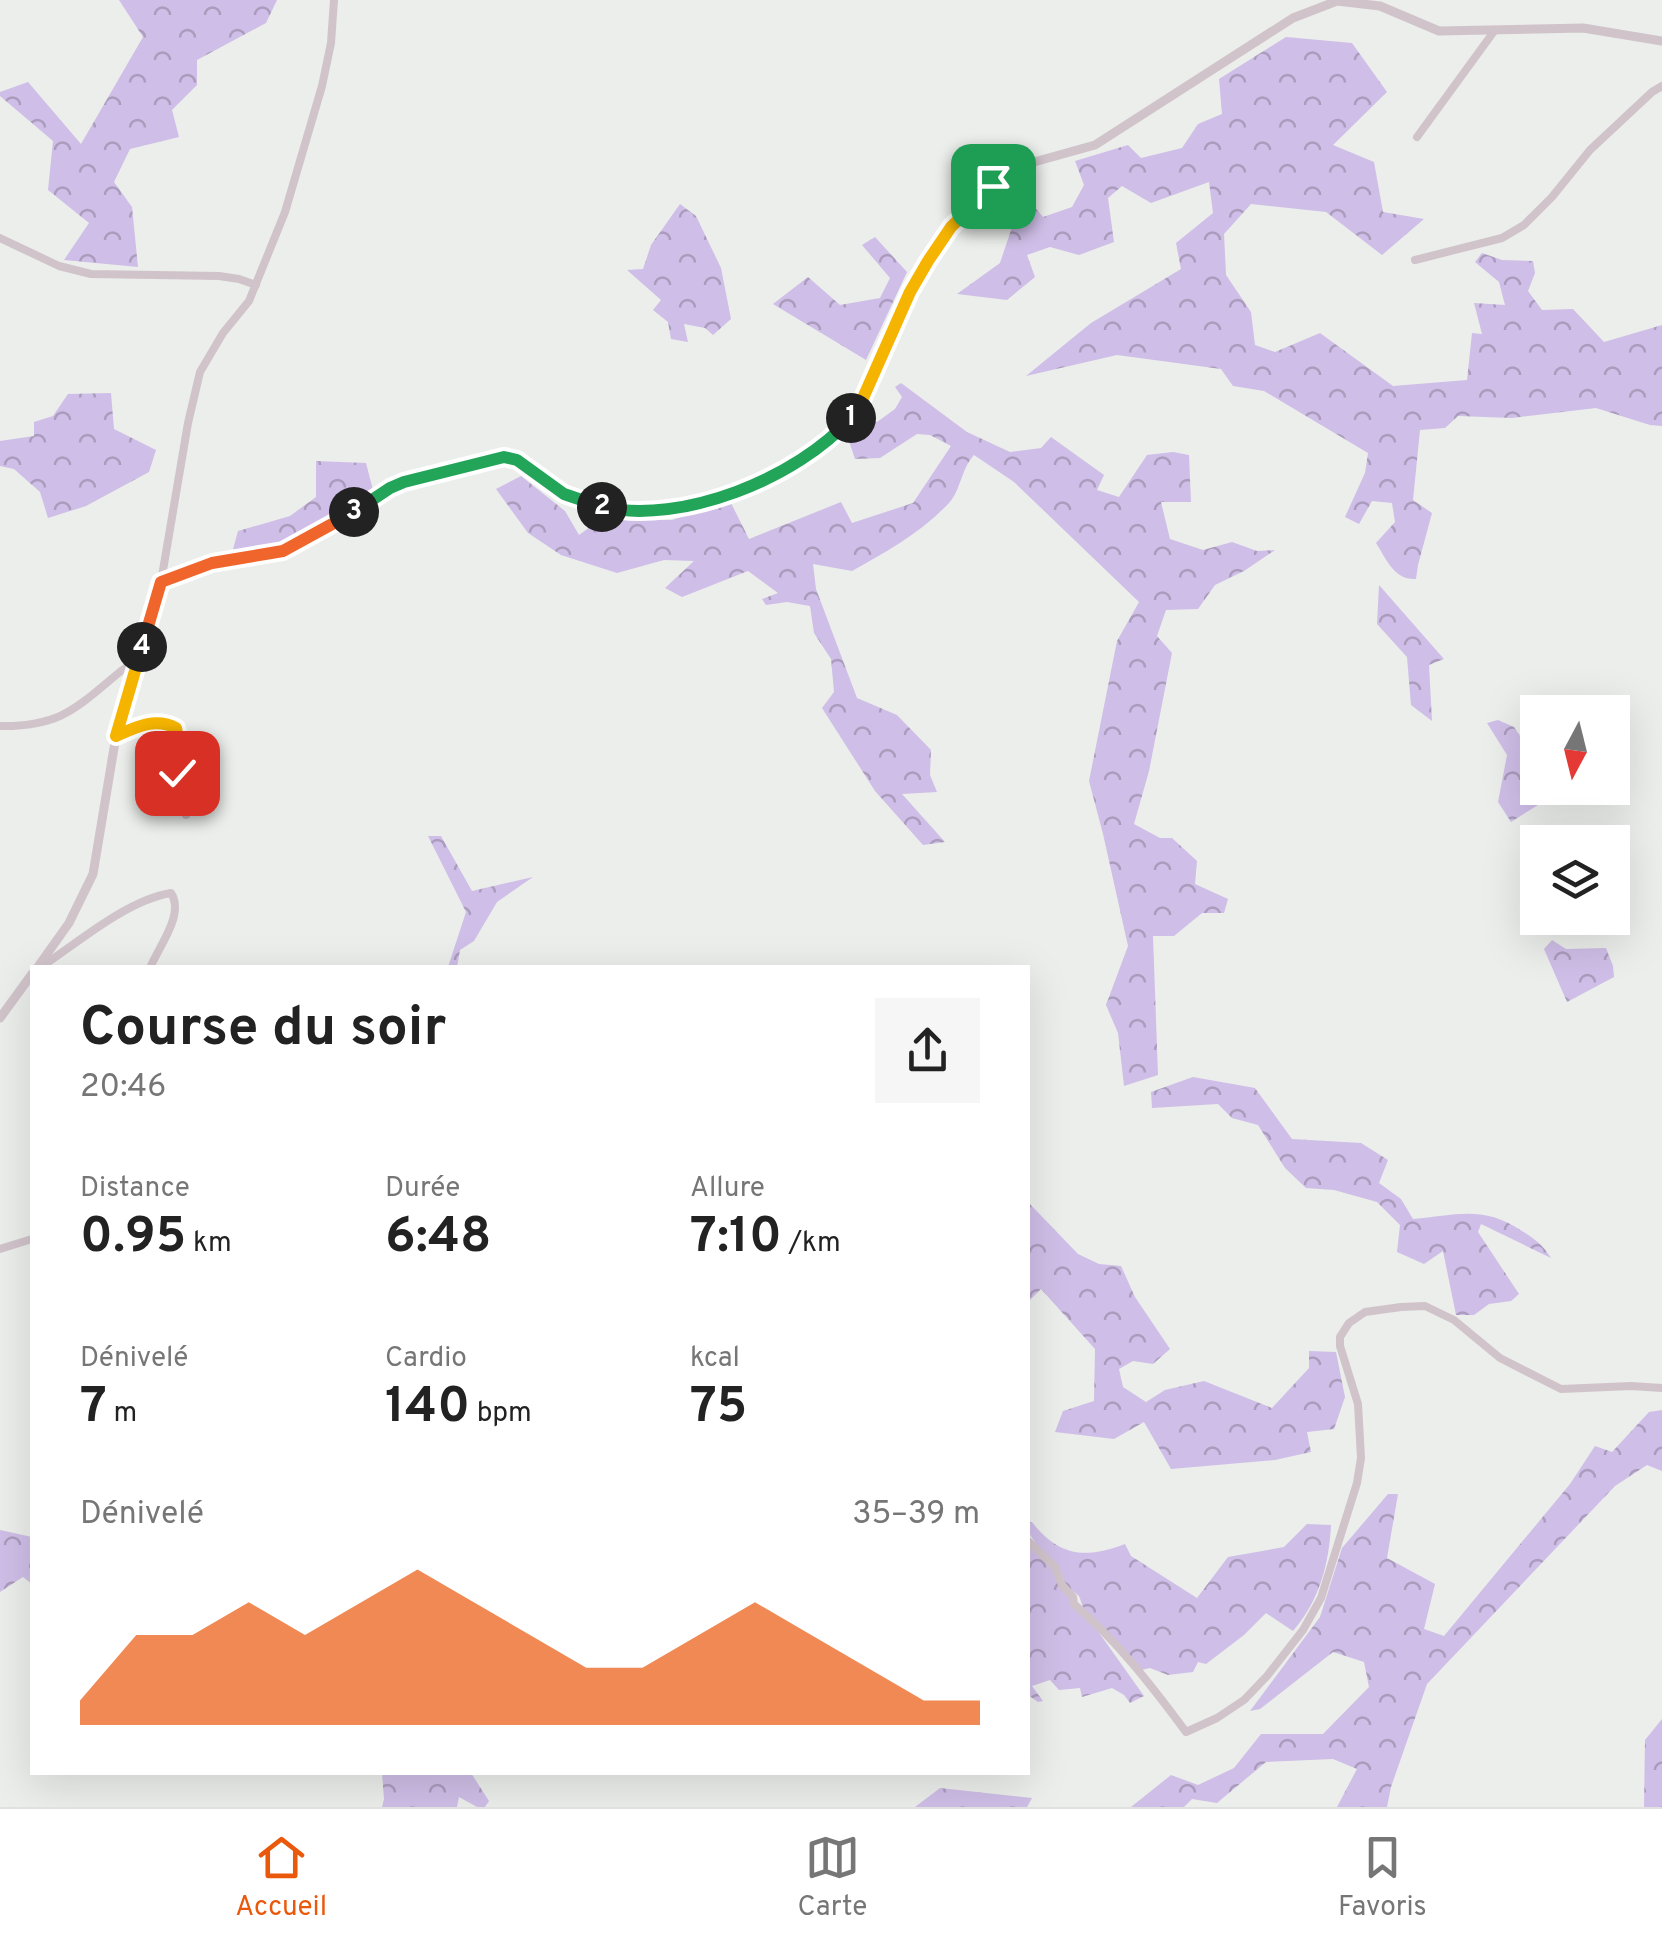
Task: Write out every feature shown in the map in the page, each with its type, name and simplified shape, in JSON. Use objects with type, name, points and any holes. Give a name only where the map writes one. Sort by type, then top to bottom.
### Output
[{"type":"street","points":[[41,965],[69,924],[93,874],[116,736],[161,582],[200,372],[249,301],[285,212],[322,86],[334,0]]},
{"type":"street","points":[[161,582],[212,563],[283,551],[404,482],[499,457],[517,460],[576,500],[613,510],[641,512],[695,505],[782,472],[829,438],[856,411],[928,261],[951,227],[993,186],[1034,162],[1095,144],[1292,18],[1336,0],[1380,6],[1440,31],[1583,28],[1662,41]]},
{"type":"street","points":[[1416,137],[1495,30]]},
{"type":"street","points":[[1415,260],[1502,238],[1524,225],[1590,150],[1662,86]]},
{"type":"street","points":[[0,238],[59,266],[91,274],[219,276],[256,286]]},
{"type":"street","points":[[0,726],[39,724],[60,718],[136,664]]},
{"type":"street","points":[[116,736],[151,723],[163,722],[176,728],[177,775],[186,785],[186,815]]},
{"type":"street","points":[[43,965],[111,919],[171,893],[176,900],[176,914],[151,965]]},
{"type":"street","points":[[0,1018],[30,977]]},
{"type":"street","points":[[0,1249],[30,1240]]},
{"type":"street","points":[[1030,1543],[1055,1567],[1074,1604],[1098,1625],[1186,1732],[1244,1700],[1303,1630],[1321,1598],[1359,1472],[1362,1442],[1358,1404],[1340,1346],[1344,1330],[1357,1317],[1377,1310],[1425,1306],[1454,1320],[1500,1358],[1561,1390],[1662,1388]]},
{"type":"green space","points":[[119,0],[277,0],[266,23],[197,60],[197,85],[172,110],[179,137],[130,149],[114,182],[132,207],[138,267],[64,260],[89,223],[48,190],[53,141],[0,96],[0,92],[28,82],[81,144],[143,37]]},
{"type":"green space","points":[[1286,37],[1352,43],[1387,92],[1333,145],[1374,162],[1383,212],[1424,219],[1382,255],[1326,212],[1251,204],[1224,234],[1226,275],[1251,312],[1255,345],[1275,352],[1320,333],[1393,386],[1467,380],[1472,333],[1482,334],[1474,303],[1505,305],[1499,282],[1475,262],[1482,253],[1502,260],[1533,261],[1535,273],[1528,291],[1542,310],[1573,309],[1604,342],[1662,325],[1662,426],[1596,408],[1512,418],[1458,416],[1445,428],[1420,430],[1413,500],[1432,513],[1416,579],[1397,573],[1376,543],[1395,522],[1392,503],[1372,501],[1359,524],[1345,517],[1365,473],[1368,453],[1264,391],[1233,386],[1221,369],[1117,355],[1026,376],[1091,323],[1181,269],[1176,243],[1213,213],[1209,182],[1151,203],[1122,186],[1108,198],[1114,242],[1079,255],[1050,247],[1027,255],[1035,277],[1007,300],[957,294],[1000,263],[1016,215],[996,200],[1018,187],[1043,217],[1072,207],[1084,185],[1075,161],[1128,145],[1141,158],[1182,148],[1198,124],[1222,114],[1219,79]]},
{"type":"green space","points":[[680,204],[696,216],[721,268],[731,319],[713,335],[705,328],[684,324],[688,342],[671,339],[668,322],[653,310],[661,300],[627,270],[643,269],[651,245]]},
{"type":"green space","points":[[875,237],[907,272],[866,360],[773,304],[808,277],[840,305],[880,298],[890,278],[862,245]]},
{"type":"green space","points":[[901,383],[967,432],[1010,452],[1041,448],[1051,437],[1104,475],[1097,490],[1119,497],[1147,455],[1189,455],[1191,502],[1161,502],[1170,539],[1203,550],[1232,542],[1257,551],[1275,550],[1215,585],[1198,609],[1166,610],[1157,636],[1172,653],[1149,771],[1134,824],[1160,838],[1172,838],[1197,861],[1195,884],[1228,899],[1224,913],[1202,913],[1174,936],[1153,936],[1158,1075],[1124,1086],[1118,1033],[1106,1005],[1128,946],[1089,781],[1117,641],[1139,602],[1014,482],[974,455],[949,503],[903,541],[852,571],[813,564],[816,589],[857,698],[897,715],[931,750],[930,775],[937,792],[902,794],[945,842],[923,845],[875,791],[822,708],[834,692],[831,659],[814,633],[810,606],[787,602],[766,605],[762,599],[778,593],[748,571],[682,597],[665,588],[694,561],[664,560],[617,573],[561,555],[528,533],[496,489],[521,476],[565,511],[579,535],[601,519],[672,520],[730,501],[749,539],[841,502],[852,523],[913,503],[951,446],[930,435],[917,434],[880,458],[855,459],[848,438],[861,417],[877,422],[895,409],[902,397],[895,387]]},
{"type":"green space","points":[[111,393],[114,429],[156,450],[149,472],[86,506],[48,518],[40,492],[14,469],[0,466],[0,441],[34,436],[34,422],[53,416],[68,394]]},
{"type":"green space","points":[[316,461],[366,463],[373,490],[351,510],[274,548],[232,553],[238,531],[290,516],[316,497]]},
{"type":"green space","points":[[1379,585],[1444,659],[1429,665],[1432,721],[1411,705],[1407,657],[1377,624]]},
{"type":"green space","points":[[1498,720],[1514,727],[1520,736],[1520,805],[1538,805],[1511,822],[1498,802],[1507,755],[1487,723]]},
{"type":"green space","points":[[428,836],[441,836],[472,891],[533,877],[497,902],[474,941],[460,950],[457,965],[449,965],[466,912]]},
{"type":"green space","points":[[1552,940],[1566,949],[1606,948],[1614,977],[1567,1002],[1544,949]]},
{"type":"green space","points":[[1193,1077],[1255,1088],[1292,1139],[1361,1143],[1388,1160],[1379,1183],[1401,1199],[1413,1219],[1456,1214],[1495,1218],[1531,1237],[1551,1258],[1481,1224],[1478,1232],[1519,1294],[1511,1301],[1489,1304],[1474,1315],[1456,1315],[1443,1251],[1424,1264],[1397,1252],[1400,1225],[1377,1202],[1334,1190],[1306,1188],[1285,1168],[1258,1125],[1232,1118],[1218,1104],[1152,1108],[1151,1092]]},
{"type":"green space","points":[[1030,1204],[1078,1254],[1099,1264],[1121,1266],[1135,1297],[1170,1349],[1153,1364],[1133,1361],[1119,1369],[1123,1387],[1146,1402],[1165,1390],[1204,1381],[1272,1408],[1309,1368],[1309,1351],[1336,1352],[1345,1397],[1334,1429],[1307,1432],[1311,1452],[1275,1460],[1171,1469],[1144,1422],[1114,1439],[1055,1432],[1063,1411],[1094,1401],[1095,1349],[1041,1289],[1030,1300]]},
{"type":"green space","points":[[1662,1410],[1662,1471],[1647,1465],[1615,1486],[1427,1684],[1387,1807],[1337,1807],[1357,1769],[1333,1759],[1266,1762],[1217,1803],[1192,1799],[1184,1807],[1131,1807],[1171,1775],[1198,1785],[1234,1768],[1261,1734],[1323,1734],[1369,1687],[1364,1662],[1333,1652],[1260,1709],[1250,1711],[1320,1617],[1342,1548],[1388,1494],[1398,1494],[1387,1558],[1435,1584],[1424,1629],[1444,1636],[1570,1484],[1595,1446],[1612,1452],[1649,1412]]},
{"type":"green space","points":[[1030,1522],[1052,1542],[1074,1552],[1098,1552],[1125,1544],[1131,1556],[1197,1598],[1228,1557],[1284,1547],[1307,1524],[1331,1525],[1321,1582],[1293,1631],[1266,1613],[1206,1664],[1198,1662],[1193,1672],[1168,1675],[1150,1668],[1141,1670],[1084,1610],[1079,1596],[1064,1584],[1030,1535]]},
{"type":"green space","points":[[0,1530],[30,1537],[30,1582],[23,1577],[0,1592]]},
{"type":"green space","points":[[1030,1547],[1053,1568],[1144,1696],[1130,1703],[1112,1688],[1082,1697],[1080,1688],[1059,1690],[1050,1680],[1032,1686],[1043,1701],[1030,1696]]},
{"type":"green space","points":[[1662,1719],[1662,1807],[1644,1807],[1645,1740]]},
{"type":"green space","points":[[382,1775],[472,1775],[489,1801],[485,1807],[459,1797],[457,1807],[382,1807]]},
{"type":"green space","points":[[940,1788],[1032,1798],[1027,1807],[915,1807]]},
{"type":"route","points":[[177,773],[177,733],[170,724],[151,723],[116,736],[161,582],[212,563],[283,551],[390,488],[499,457],[517,460],[576,500],[613,510],[641,512],[695,505],[782,472],[829,438],[856,411],[928,261],[951,227],[993,186]]}]
